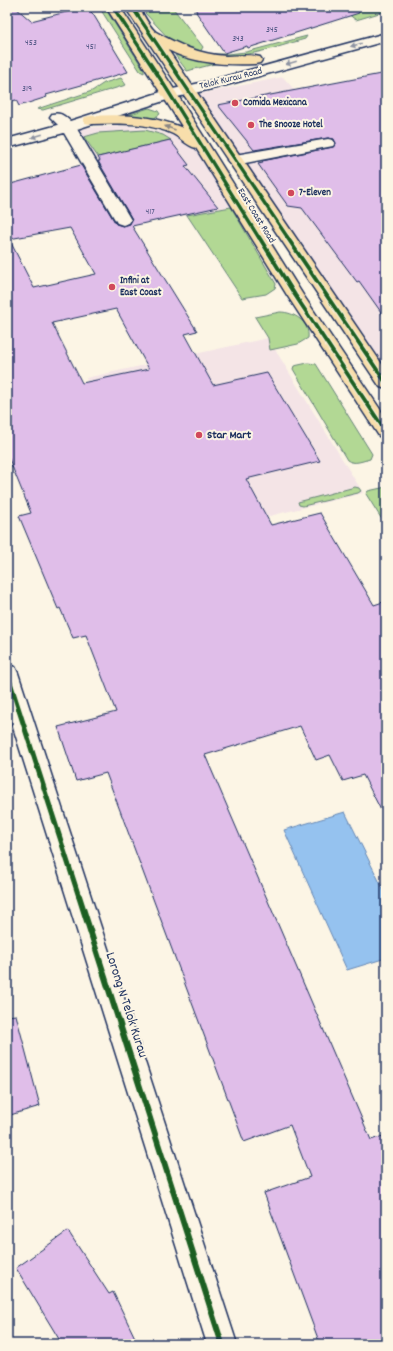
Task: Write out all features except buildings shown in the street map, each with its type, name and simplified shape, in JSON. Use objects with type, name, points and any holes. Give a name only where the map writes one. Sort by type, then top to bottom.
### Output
[{"type":"main road","name":"East Coast Road","points":[[113,7],[307,312],[386,432]]},
{"type":"main road","name":"East Coast Road","points":[[132,7],[386,383]]},
{"type":"main road","points":[[147,30],[167,45],[190,55],[221,60],[255,60]]},
{"type":"main road","points":[[90,120],[128,119],[154,122],[180,131],[203,148]]},
{"type":"street","name":"Telok Kurau Road","points":[[131,92],[166,89],[250,75],[386,37]]},
{"type":"street","name":"Telok Kurau Road","points":[[184,85],[255,60],[331,38]]},
{"type":"street","name":"Telok Kurau Road","points":[[7,144],[90,120],[166,89]]},
{"type":"street","points":[[7,131],[72,110]]},
{"type":"street","points":[[41,119],[68,127],[123,220]]},
{"type":"street","points":[[235,160],[328,143]]},
{"type":"street","name":"Lorong N Telok Kurau","points":[[7,673],[222,1344]]},
{"type":"shaded area","points":[[283,77],[386,192],[386,360],[379,361],[199,94]]},
{"type":"shaded area","points":[[129,126],[159,131],[190,141],[231,207],[130,226],[73,128]]},
{"type":"shaded area","points":[[268,338],[363,493],[160,543],[86,378]]},
{"type":"green space","points":[[99,7],[105,8],[144,70],[144,73],[140,71]]},
{"type":"green space","points":[[349,7],[382,7],[386,11],[356,20],[348,14]]},
{"type":"green space","points":[[173,8],[203,47],[199,54],[172,42],[145,13]]},
{"type":"green space","points":[[307,36],[305,39],[258,52],[233,56],[210,54],[246,52]]},
{"type":"green space","points":[[175,55],[218,63],[187,71]]},
{"type":"green space","points":[[121,78],[126,85],[43,110],[37,109],[92,91],[104,83]]},
{"type":"green space","points":[[149,108],[158,111],[160,114],[154,118],[127,115]]},
{"type":"green space","points":[[145,130],[163,135],[171,140],[98,157],[84,137],[98,133]]},
{"type":"green space","points":[[231,207],[276,284],[275,288],[266,294],[242,298],[187,215]]},
{"type":"green space","points":[[280,312],[291,314],[300,319],[306,327],[308,338],[298,344],[270,350],[268,338],[255,317]]},
{"type":"green space","points":[[308,363],[316,364],[372,454],[370,459],[361,462],[347,460],[293,369],[294,366]]},
{"type":"green space","points":[[355,487],[359,488],[361,491],[303,506],[299,505],[298,502]]},
{"type":"green space","points":[[386,487],[386,526],[366,494],[368,491]]},
{"type":"water","points":[[345,812],[386,895],[386,958],[347,970],[284,830]]},
{"type":"cycle path","points":[[113,7],[163,83],[295,295],[386,432]]},
{"type":"cycle path","points":[[132,7],[386,383]]},
{"type":"cycle path","points":[[7,673],[222,1344]]},
{"type":"place","name":"Comida Mexicana","points":[[235,103]]},
{"type":"place","name":"The Snooze Hotel","points":[[251,125]]},
{"type":"place","name":"7-Eleven","points":[[291,193]]},
{"type":"place","name":"Infini at East Coast","points":[[112,287]]},
{"type":"place","name":"Star Mart","points":[[199,435]]}]
